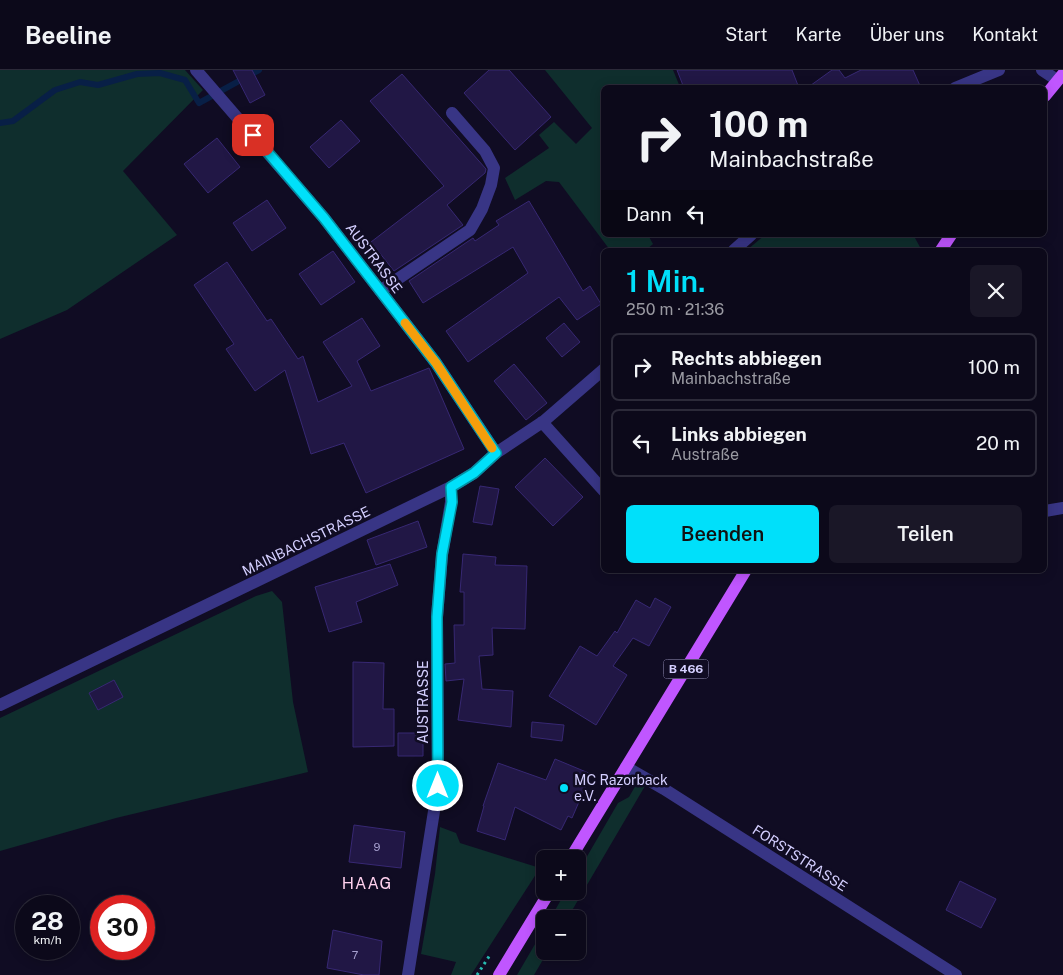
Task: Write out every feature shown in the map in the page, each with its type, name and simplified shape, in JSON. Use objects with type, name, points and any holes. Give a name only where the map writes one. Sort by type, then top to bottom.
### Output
[{"type":"main road","points":[[1047,93],[1060,77]]},
{"type":"main road","points":[[942,248],[950,237]]},
{"type":"main road","name":"B 466","points":[[575,850],[744,573]]},
{"type":"main road","points":[[499,975],[545,900]]},
{"type":"street","name":"AUSTRASSE","points":[[196,70],[324,218],[436,363],[496,453]]},
{"type":"street","points":[[963,85],[999,70]]},
{"type":"street","points":[[1042,70],[1060,77]]},
{"type":"street","points":[[380,291],[470,230],[482,210],[491,185],[494,168],[485,151],[452,113]]},
{"type":"street","points":[[736,248],[749,237]]},
{"type":"street","name":"MAINBACHSTRASSE","points":[[0,705],[451,487],[474,473],[496,453],[542,422],[601,372]]},
{"type":"street","points":[[542,422],[601,488]]},
{"type":"street","name":"AUSTRASSE","points":[[408,975],[438,786],[437,617],[442,554],[452,502],[451,487]]},
{"type":"street","points":[[1047,511],[1063,508]]},
{"type":"street","name":"FORSTSTRASSE","points":[[626,767],[664,789],[956,975]]},
{"type":"green space","points":[[0,70],[185,70],[203,90],[123,171],[177,235],[67,310],[0,339]]},
{"type":"green space","points":[[545,70],[673,70],[679,85],[601,85],[601,237],[649,237],[653,244],[648,248],[608,248],[559,182],[546,181],[515,200],[505,178],[549,148],[539,135],[554,122],[576,144],[592,128]]},
{"type":"green space","points":[[763,237],[914,237],[920,248],[749,248]]},
{"type":"green space","points":[[272,591],[282,602],[293,702],[308,772],[116,818],[0,851],[0,718],[256,596]]},
{"type":"green space","points":[[641,776],[645,786],[586,887],[586,858],[618,803],[629,797]]},
{"type":"green space","points":[[440,827],[456,833],[460,843],[536,867],[536,874],[471,975],[451,975],[456,962],[421,954],[435,874]]},
{"type":"green space","points":[[561,900],[578,900],[572,910],[555,910]]},
{"type":"green space","points":[[536,942],[536,960],[543,960],[534,975],[517,975]]},
{"type":"building","points":[[233,70],[252,70],[265,95],[250,103]]},
{"type":"building","points":[[489,70],[509,70],[551,117],[515,150],[464,93]]},
{"type":"building","points":[[677,70],[792,70],[798,85],[683,85]]},
{"type":"building","points":[[832,70],[839,70],[845,78],[861,70],[913,70],[920,85],[811,85]]},
{"type":"building","points":[[402,74],[486,169],[485,173],[447,205],[463,225],[394,271],[371,242],[444,186],[370,101]]},
{"type":"building","points":[[341,120],[360,141],[329,168],[310,147]]},
{"type":"building","points":[[217,138],[240,167],[208,193],[184,164]]},
{"type":"building","points":[[267,200],[286,228],[252,251],[233,223]]},
{"type":"building","points":[[529,201],[583,291],[590,286],[601,304],[577,320],[559,297],[468,362],[446,331],[528,273],[513,247],[423,303],[409,281],[473,238],[475,241],[499,225],[496,221]]},
{"type":"building","points":[[333,251],[355,282],[321,305],[299,274]]},
{"type":"building","points":[[227,262],[267,321],[271,319],[298,359],[303,356],[318,402],[352,386],[323,342],[362,318],[380,346],[357,361],[371,391],[429,368],[464,449],[366,493],[344,443],[311,454],[285,370],[255,391],[226,349],[234,344],[194,285]]},
{"type":"building","points":[[564,323],[580,342],[562,357],[546,338]]},
{"type":"building","points":[[514,364],[547,403],[526,420],[494,381]]},
{"type":"building","points":[[545,458],[583,497],[553,526],[515,487]]},
{"type":"building","points":[[480,486],[499,489],[492,525],[473,522]]},
{"type":"building","points":[[418,521],[427,547],[376,565],[367,540]]},
{"type":"building","points":[[463,554],[496,557],[495,565],[527,566],[525,629],[492,628],[493,655],[479,656],[482,689],[513,691],[511,727],[458,720],[464,679],[446,681],[445,664],[455,663],[454,625],[464,625],[464,592],[460,592]]},
{"type":"building","points":[[390,564],[398,585],[356,602],[362,622],[329,632],[315,587]]},
{"type":"building","points":[[655,598],[671,607],[649,646],[633,638],[613,666],[627,675],[596,725],[549,696],[580,646],[597,656],[615,631],[617,633],[636,600],[650,608]]},
{"type":"building","points":[[353,662],[384,663],[383,709],[394,709],[394,746],[353,747]]},
{"type":"building","points":[[114,680],[123,697],[98,710],[89,693]]},
{"type":"building","points":[[532,722],[564,725],[562,741],[531,737]]},
{"type":"building","points":[[398,733],[423,733],[423,756],[398,756]]},
{"type":"building","points":[[555,759],[591,774],[572,818],[568,816],[561,830],[515,807],[505,840],[477,831],[483,806],[498,763],[546,780]]},
{"type":"building","points":[[354,825],[405,832],[401,868],[349,862]]},
{"type":"building","points":[[960,881],[996,899],[981,928],[946,910]]},
{"type":"building","points":[[333,930],[382,941],[379,975],[364,975],[327,968]]},
{"type":"waterway","points":[[0,123],[13,121],[55,90],[80,82],[98,85],[137,74],[160,73],[185,80],[199,103],[259,70]]},
{"type":"slow traffic","points":[[405,323],[436,363],[492,448]]},
{"type":"place","name":"MC Razorback e.V.","points":[[564,788]]},
{"type":"district","name":"HAAG","points":[[367,883]]},
{"type":"route","points":[[253,135],[324,218],[436,363],[496,453],[474,473],[451,487],[452,502],[442,554],[437,617],[438,786]]}]
